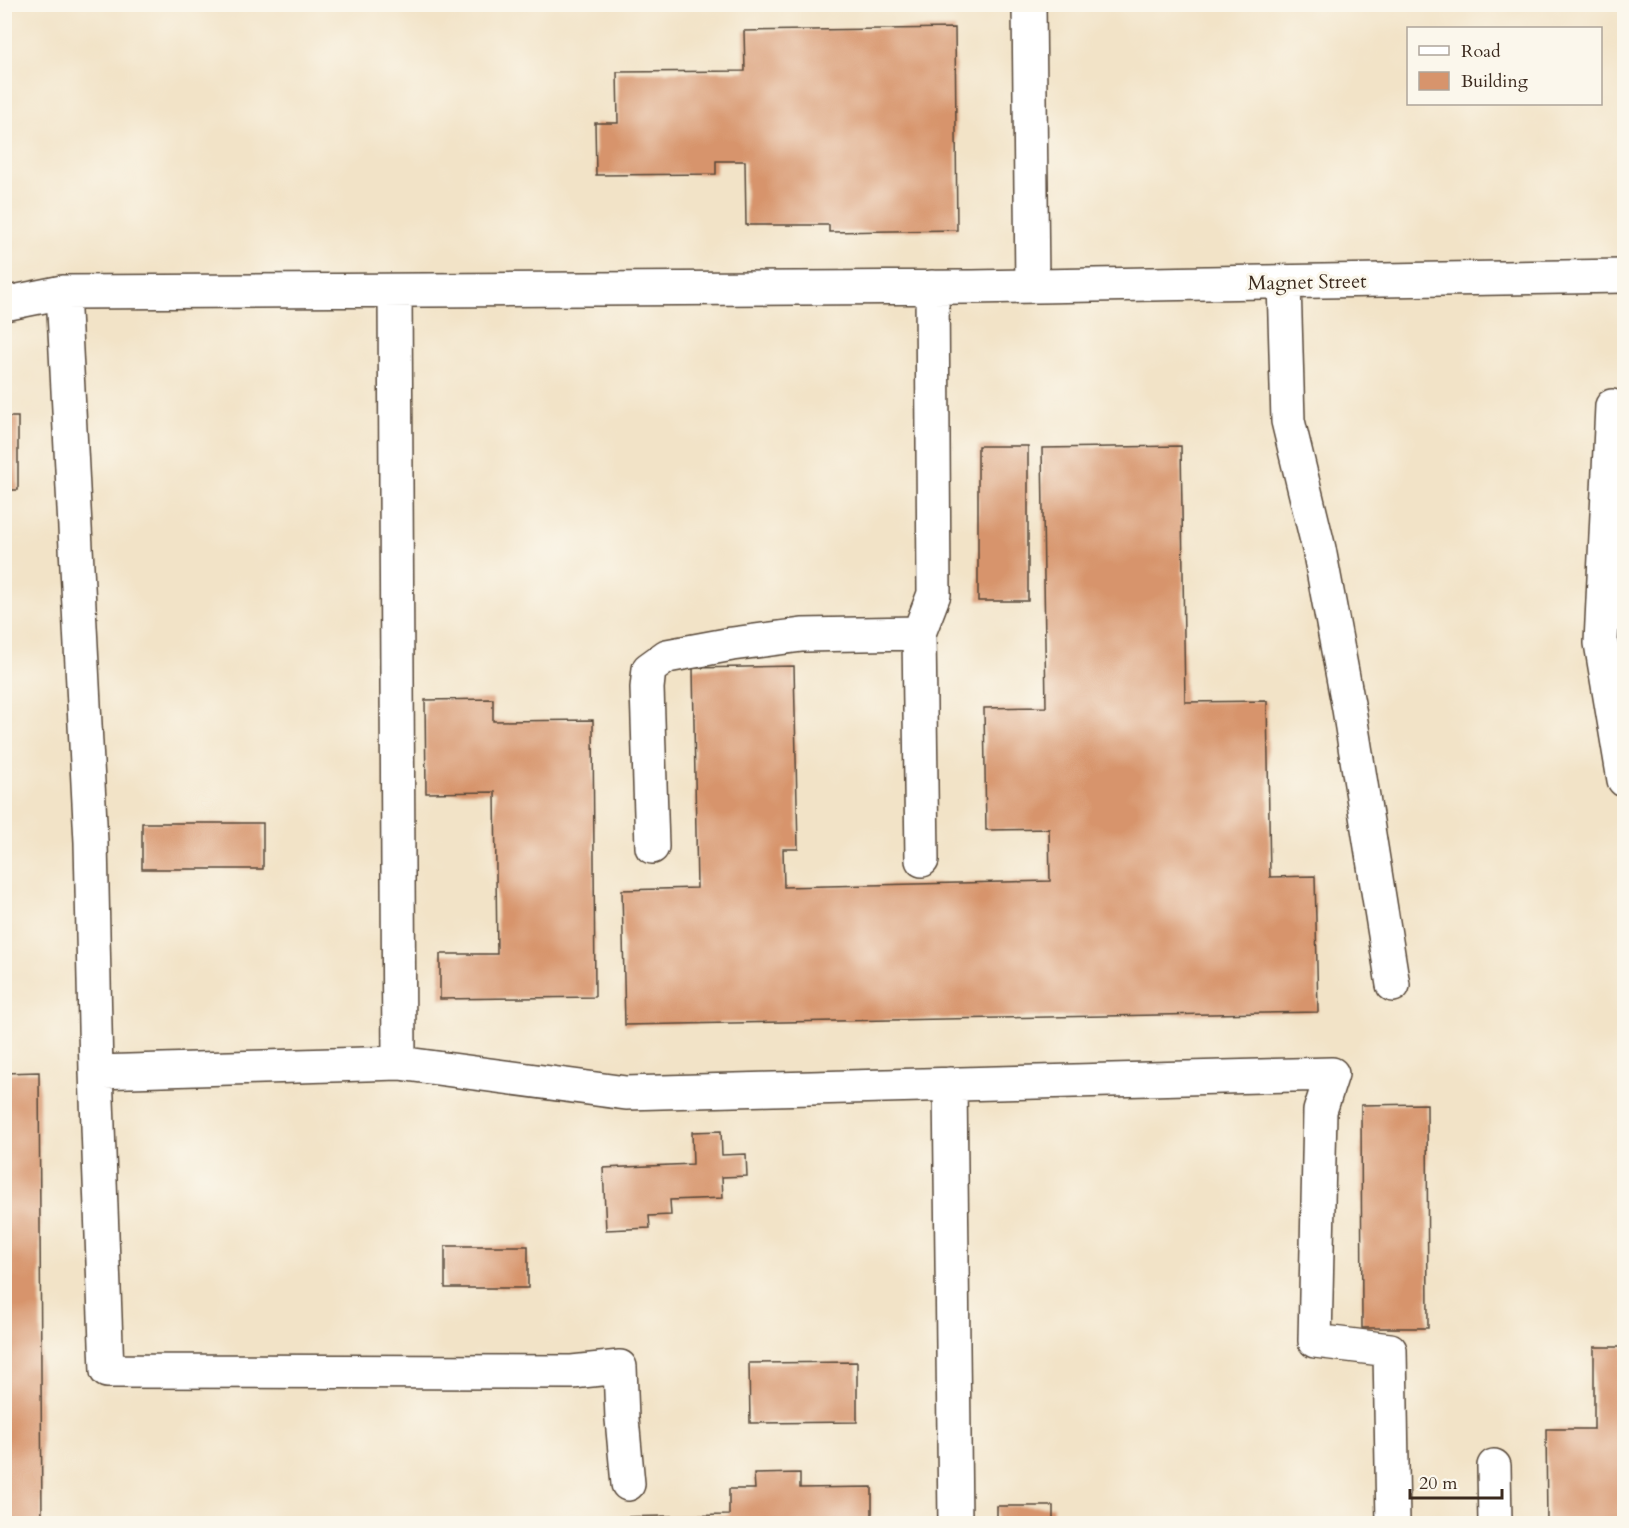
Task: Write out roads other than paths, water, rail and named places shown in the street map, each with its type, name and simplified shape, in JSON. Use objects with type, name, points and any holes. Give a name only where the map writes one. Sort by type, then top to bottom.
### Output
[{"type":"street","points":[[1029,4],[1032,286]]},
{"type":"street","name":"Magnet Street","points":[[4,304],[63,292],[990,287],[1624,276]]},
{"type":"street","points":[[1284,283],[1288,421],[1319,549],[1349,709],[1393,985]]},
{"type":"street","points":[[922,860],[919,633],[934,594],[932,287]]},
{"type":"street","points":[[395,291],[399,1063]]},
{"type":"street","points":[[63,292],[91,842],[96,1072],[107,1371],[572,1372],[620,1366],[628,1484]]},
{"type":"street","points":[[1612,406],[1601,643],[1624,780]]},
{"type":"street","points":[[652,847],[647,688],[649,669],[667,656],[732,644],[802,635],[919,633]]},
{"type":"street","points":[[96,1072],[399,1063],[626,1093],[1332,1074],[1320,1111],[1315,1341],[1390,1350],[1393,1524]]},
{"type":"street","points":[[950,1084],[955,1524]]},
{"type":"street","points":[[1494,1466],[1495,1524]]}]
